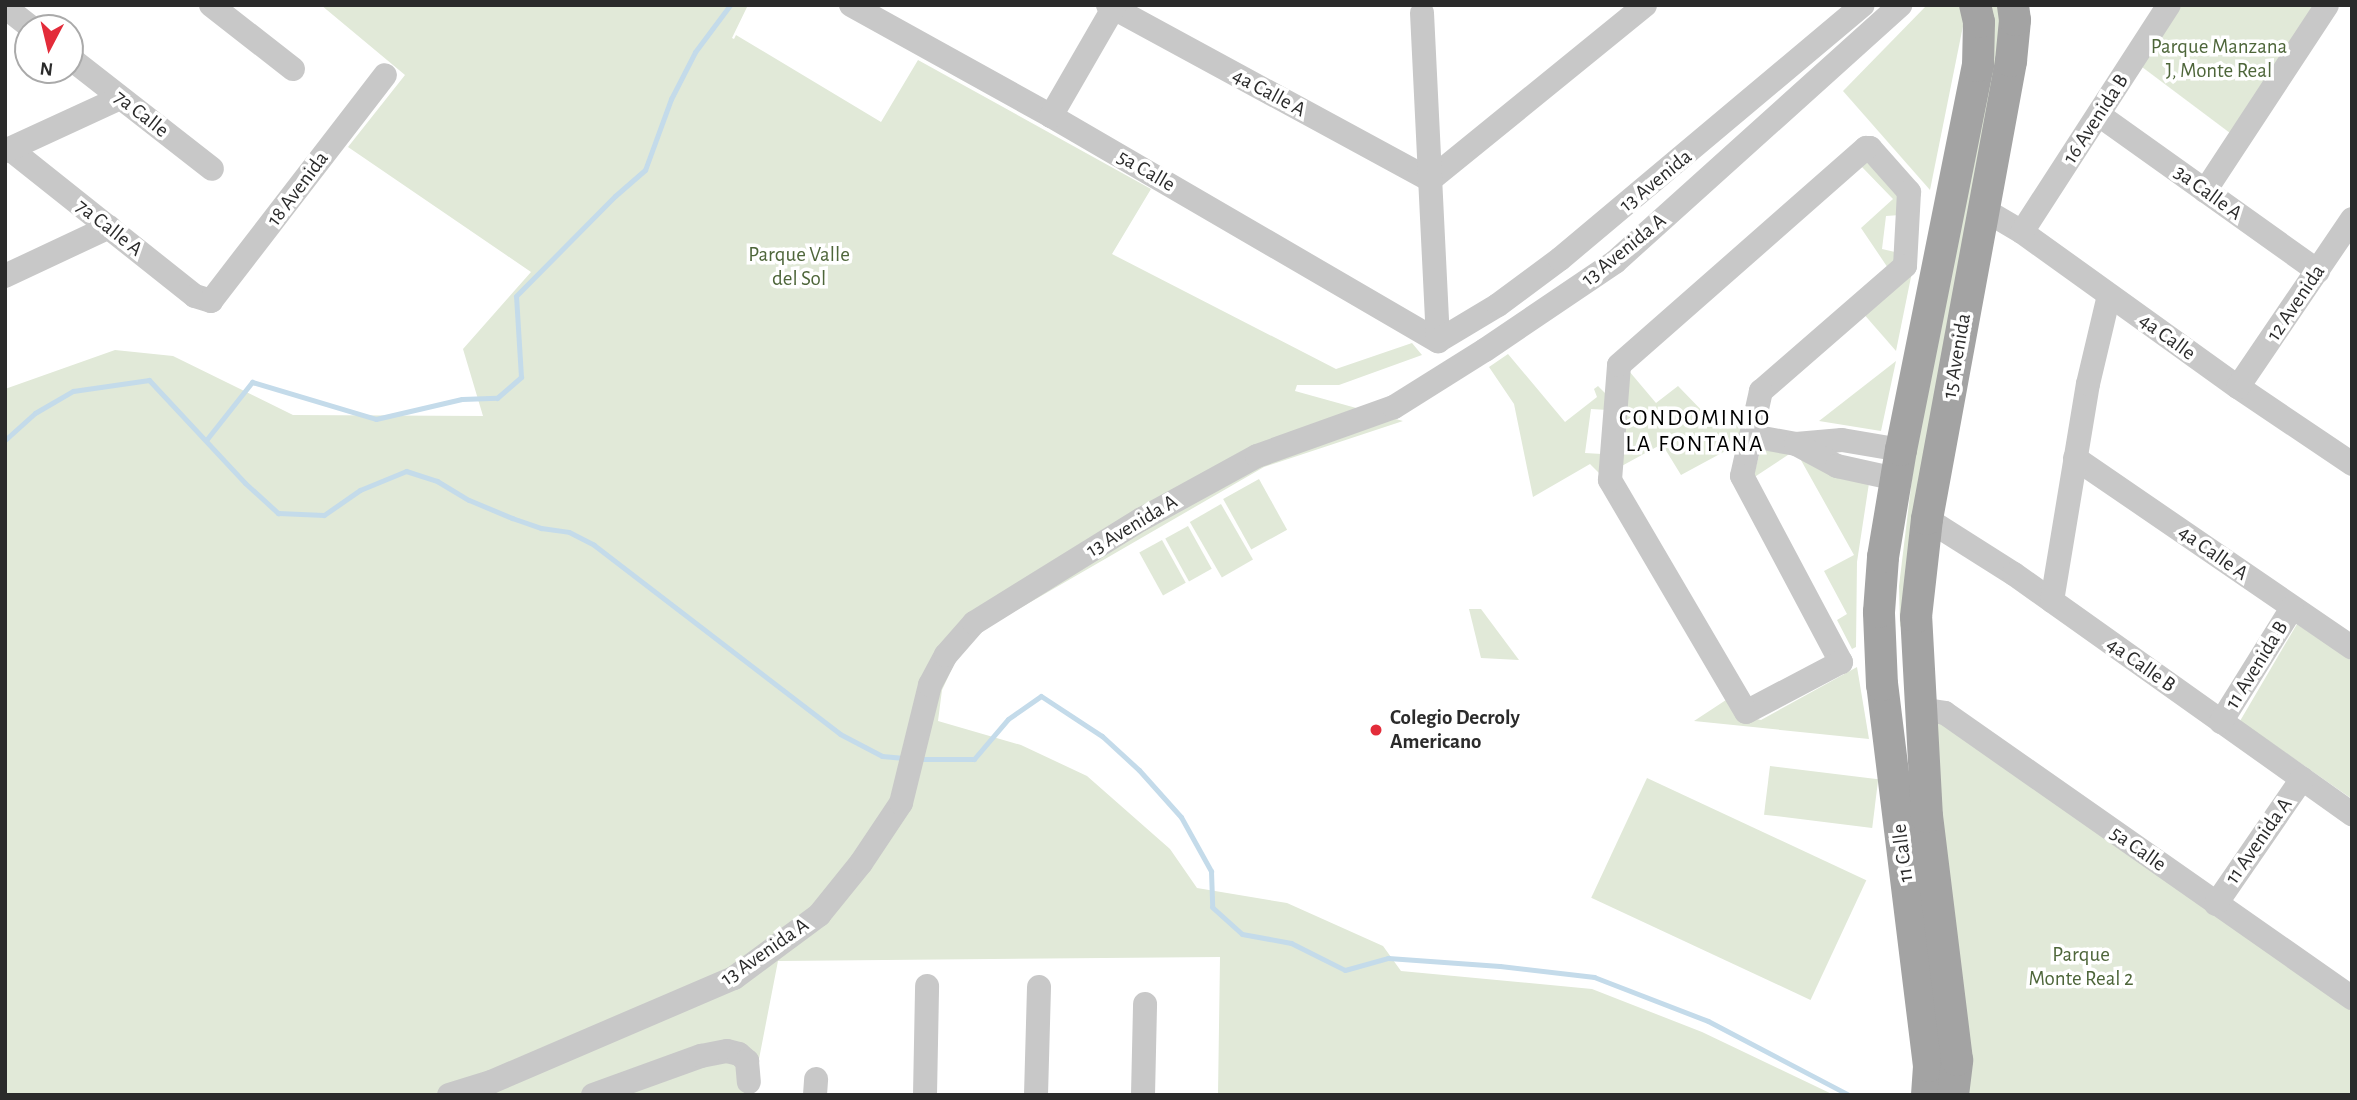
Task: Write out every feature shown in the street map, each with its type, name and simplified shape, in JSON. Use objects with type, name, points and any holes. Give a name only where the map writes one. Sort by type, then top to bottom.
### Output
[{"type":"main road","name":"15 Avenida","points":[[1879,612],[1891,463],[1924,338],[1978,66],[1979,22],[1975,5]]},
{"type":"main road","name":"15 Avenida","points":[[1920,709],[1916,617],[1919,571],[2011,61],[2015,20],[2012,5]]},
{"type":"main road","points":[[1879,612],[1906,690],[1920,709]]},
{"type":"main road","name":"11 Calle","points":[[1879,612],[1882,685],[1929,1066],[1927,1095]]},
{"type":"main road","name":"11 Calle","points":[[1920,709],[1927,817],[1957,1060],[1953,1095]]},
{"type":"street","points":[[211,5],[293,69]]},
{"type":"street","name":"5a Calle","points":[[851,5],[1051,116],[1438,341]]},
{"type":"street","points":[[1430,180],[1645,5]]},
{"type":"street","name":"13 Avenida","points":[[1438,341],[1498,305],[1560,259],[1863,5]]},
{"type":"street","name":"13 Avenida A","points":[[449,1095],[483,1090],[734,978],[819,915],[861,863],[901,803],[930,685],[946,655],[974,622],[1142,519],[1257,456],[1394,407],[1485,350],[1615,262],[1900,5]]},
{"type":"street","name":"16 Avenida B","points":[[2022,232],[2169,5]]},
{"type":"street","points":[[2205,191],[2327,5]]},
{"type":"street","points":[[1051,116],[1112,6]]},
{"type":"street","name":"4a Calle A","points":[[1112,6],[1430,180]]},
{"type":"street","points":[[1421,8],[1438,341]]},
{"type":"street","name":"7a Calle","points":[[84,69],[212,169]]},
{"type":"street","name":"18 Avenida","points":[[211,301],[218,296],[385,75]]},
{"type":"street","points":[[8,150],[120,99]]},
{"type":"street","name":"3a Calle A","points":[[2099,115],[2318,271]]},
{"type":"street","points":[[1866,148],[1870,148],[1909,192],[1905,266],[1765,386],[1761,391],[1752,436],[1743,481],[1841,662],[1746,712],[1610,480],[1619,365],[1866,148]]},
{"type":"street","name":"7a Calle A","points":[[8,150],[195,296],[211,301]]},
{"type":"street","name":"4a Calle","points":[[1983,209],[2022,232],[2238,387],[2352,464]]},
{"type":"street","name":"12 Avenida","points":[[2238,387],[2352,219]]},
{"type":"street","points":[[5,276],[109,227]]},
{"type":"street","points":[[2052,601],[2075,458],[2109,295]]},
{"type":"street","points":[[1752,436],[1796,444],[1837,466],[1891,463]]},
{"type":"street","name":"4a Calle A","points":[[2075,458],[2352,648]]},
{"type":"street","name":"4a Calle B","points":[[1927,519],[2052,601],[2352,814]]},
{"type":"street","name":"11 Avenida B","points":[[2221,722],[2292,608]]},
{"type":"street","name":"5a Calle","points":[[1920,709],[1945,713],[2352,998]]},
{"type":"street","name":"11 Avenida A","points":[[2216,904],[2302,779]]},
{"type":"street","points":[[925,1095],[927,986]]},
{"type":"street","points":[[1036,1095],[1039,987]]},
{"type":"street","points":[[1143,1095],[1145,1004]]},
{"type":"street","points":[[593,1095],[701,1056],[727,1051],[739,1054],[747,1062],[750,1082]]},
{"type":"green space","name":"Parque Valle del Sol","points":[[321,5],[748,5],[732,38],[736,35],[881,122],[918,60],[1151,189],[1112,254],[1336,369],[1412,343],[1422,355],[1339,385],[1297,385],[1295,391],[1403,421],[1264,467],[984,629],[956,660],[942,690],[938,721],[1021,745],[1087,776],[1170,849],[1197,888],[1287,903],[1383,946],[1401,971],[1592,989],[1702,1032],[1834,1095],[1218,1095],[1220,957],[778,961],[752,1095],[5,1095],[5,389],[115,350],[173,356],[293,415],[483,416],[463,349],[531,272],[348,147],[405,75]]},
{"type":"green space","points":[[1927,5],[1964,5],[1965,16],[1930,190],[1843,91]]},
{"type":"green space","points":[[1988,5],[2003,5],[1914,661],[1900,625],[1899,586],[1914,462]]},
{"type":"green space","name":"Parque Manzana J, Monte Real","points":[[2181,5],[2317,5],[2234,136],[2142,67]]},
{"type":"green space","points":[[1870,160],[1903,198],[1900,215],[1886,216],[1882,249],[1895,252],[1896,263],[1888,268],[1861,228],[1893,199],[1861,166]]},
{"type":"green space","points":[[1912,272],[1896,351],[1862,312]]},
{"type":"green space","points":[[1508,354],[1565,422],[1597,397],[1594,389],[1598,386],[1610,398],[1608,410],[1591,409],[1585,453],[1602,454],[1600,474],[1590,464],[1533,497],[1514,404],[1489,367]]},
{"type":"green space","points":[[1896,361],[1881,431],[1819,421]]},
{"type":"green space","points":[[1629,371],[1656,403],[1678,386],[1710,419],[1716,415],[1726,428],[1747,410],[1742,442],[1681,475],[1662,444],[1618,468]]},
{"type":"green space","points":[[1761,448],[1797,449],[1753,478]]},
{"type":"green space","points":[[1797,453],[1871,470],[1857,562],[1856,647],[1852,649],[1837,620],[1847,614],[1824,571],[1854,555]]},
{"type":"green space","points":[[1259,479],[1287,530],[1251,550],[1223,499]]},
{"type":"green space","points":[[1221,504],[1253,559],[1222,577],[1190,522]]},
{"type":"green space","points":[[1188,526],[1212,569],[1189,581],[1165,539]]},
{"type":"green space","points":[[1162,540],[1186,583],[1163,595],[1139,553]]},
{"type":"green space","points":[[1469,609],[1481,609],[1519,660],[1481,658]]},
{"type":"green space","points":[[2297,624],[2352,661],[2352,799],[2240,721]]},
{"type":"green space","points":[[1857,667],[1869,739],[1694,721],[1729,698],[1742,716],[1761,720]]},
{"type":"green space","name":"Parque Monte Real 2","points":[[1931,707],[2352,1000],[2352,1095],[1966,1095]]},
{"type":"green space","points":[[1770,766],[1878,779],[1872,828],[1764,815]]},
{"type":"green space","points":[[1647,778],[1866,880],[1811,1000],[1591,898]]},
{"type":"waterway","points":[[207,439],[252,382],[376,419],[462,399],[497,398],[521,377],[516,296],[615,196],[645,170],[671,99],[695,52],[730,5]]},
{"type":"waterway","points":[[5,440],[35,413],[73,391],[149,380],[245,483],[278,513],[324,515],[360,490],[406,471],[437,481],[469,500],[512,518],[541,528],[569,532],[594,545],[840,734],[882,756],[904,758]]},
{"type":"waterway","points":[[917,759],[974,759],[1008,719],[1041,696],[1102,736],[1139,770],[1181,817],[1211,871],[1212,907],[1242,934],[1291,943],[1345,970],[1388,958],[1500,966],[1594,977],[1708,1021],[1849,1095]]},
{"type":"place","name":"Colegio Decroly Americano","points":[[1376,730]]},
{"type":"district","name":"CONDOMINIO LA FONTANA","points":[[1695,432]]}]
